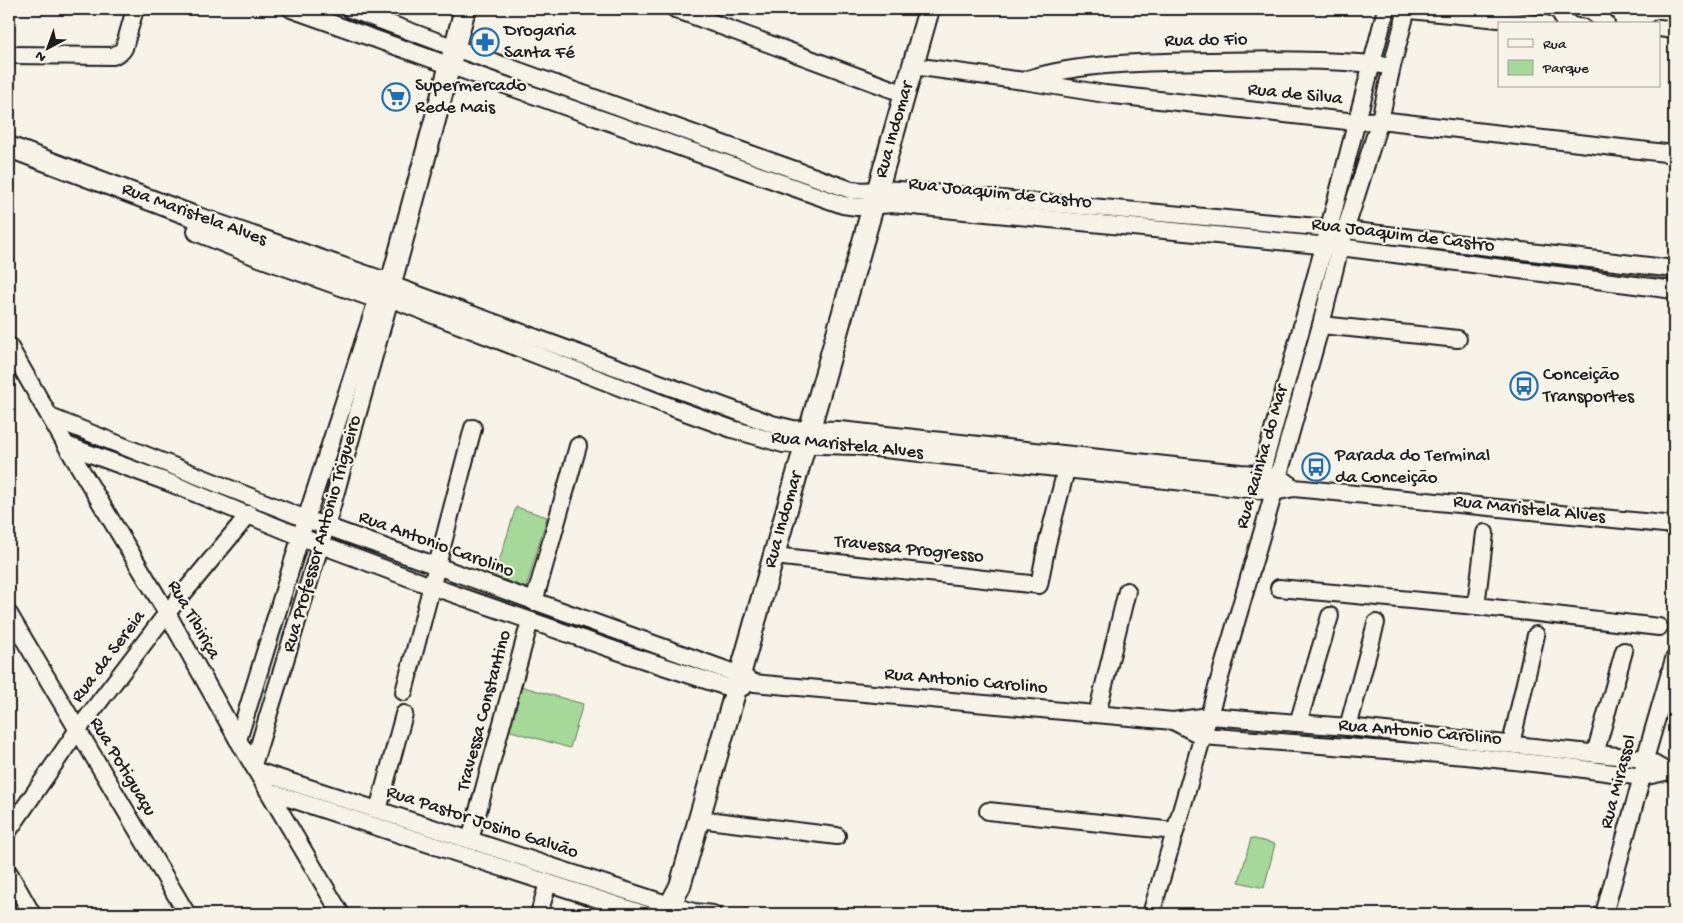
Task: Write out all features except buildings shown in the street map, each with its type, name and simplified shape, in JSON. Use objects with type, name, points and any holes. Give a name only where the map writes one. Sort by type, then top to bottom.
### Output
[{"type":"street","points":[[9,54],[113,56],[122,52],[124,48],[134,9]]},
{"type":"street","name":"Rua Joaquim de Castro","points":[[292,9],[452,57]]},
{"type":"street","name":"Rua Joaquim de Castro","points":[[350,9],[452,57],[827,201],[857,207],[876,197],[899,190],[1328,228],[1674,269]]},
{"type":"street","name":"Rua Professor Antonio Trigueiro","points":[[238,740],[306,519],[407,226],[465,9]]},
{"type":"street","points":[[675,9],[905,94]]},
{"type":"street","name":"Rua Indomar","points":[[680,911],[680,886],[743,683],[774,556],[929,9]]},
{"type":"street","name":"Rua Rainha do Mar","points":[[1257,490],[1386,9]]},
{"type":"street","points":[[1405,9],[1527,22]]},
{"type":"street","name":"Rua Rainha do Mar","points":[[1151,914],[1321,326],[1340,247],[1380,120],[1405,9]]},
{"type":"street","points":[[1579,9],[1589,10],[1607,22]]},
{"type":"street","points":[[1660,28],[1674,30]]},
{"type":"street","name":"Rua do Fio","points":[[1024,81],[1054,72],[1082,68],[1168,61],[1266,60],[1392,66]]},
{"type":"street","name":"Rua de Silva","points":[[913,66],[1105,94],[1356,122],[1380,120],[1674,154]]},
{"type":"street","name":"Rua Maristela Alves","points":[[9,147],[385,291],[671,407],[732,429],[783,444],[840,430],[1261,474],[1276,484],[1294,488],[1674,525]]},
{"type":"street","name":"Rua Maristela Alves","points":[[9,155],[254,254],[385,291]]},
{"type":"street","name":"Rua Joaquim de Castro","points":[[876,197],[892,204],[1340,247],[1674,290]]},
{"type":"street","name":"Rua Professor Antonio Trigueiro","points":[[255,768],[326,527],[385,291]]},
{"type":"street","points":[[1321,326],[1458,339]]},
{"type":"street","name":"Rua Tibiriça","points":[[9,346],[341,914]]},
{"type":"street","name":"Rua Antonio Carolino","points":[[50,417],[326,527],[630,636],[743,683]]},
{"type":"street","points":[[404,692],[473,428]]},
{"type":"street","name":"Rua Maristela Alves","points":[[808,437],[857,446],[1257,490],[1276,484]]},
{"type":"street","name":"Rua Antonio Carolino","points":[[66,446],[170,483],[321,545],[431,586],[626,654],[743,683],[1174,722],[1209,716],[1348,727],[1645,759],[1670,772]]},
{"type":"street","points":[[534,602],[578,446]]},
{"type":"street","name":"Travessa Progresso","points":[[774,556],[1039,585],[1047,544],[1066,470]]},
{"type":"street","name":"Rua da Sereia","points":[[9,830],[77,731],[166,613],[249,514]]},
{"type":"street","points":[[1476,606],[1484,533]]},
{"type":"street","points":[[1279,588],[1476,606],[1659,627]]},
{"type":"street","points":[[1097,714],[1127,592]]},
{"type":"street","name":"Rua Potiguaçu","points":[[9,614],[187,914]]},
{"type":"street","points":[[1298,723],[1330,616]]},
{"type":"street","name":"Travessa Constantino","points":[[470,840],[530,620]]},
{"type":"street","points":[[1348,727],[1376,624]]},
{"type":"street","points":[[1511,744],[1536,635]]},
{"type":"street","points":[[626,654],[630,636]]},
{"type":"street","points":[[1594,754],[1624,651]]},
{"type":"street","name":"Rua Mirassol","points":[[1604,914],[1674,659]]},
{"type":"street","points":[[378,810],[404,714]]},
{"type":"street","name":"Rua Antonio Carolino","points":[[1174,722],[1202,736],[1466,756],[1642,777],[1670,772]]},
{"type":"street","points":[[1466,756],[1468,740]]},
{"type":"street","name":"Rua Pastor Josino Galvão","points":[[255,768],[680,911],[713,914]]},
{"type":"street","name":"Rua Pastor Josino Galvão","points":[[270,792],[644,914]]},
{"type":"street","points":[[988,811],[1175,831]]},
{"type":"street","points":[[699,820],[837,836]]},
{"type":"street","points":[[9,873],[32,914]]},
{"type":"street","points":[[539,914],[548,883]]},
{"type":"green space","points":[[516,507],[547,517],[526,588],[494,578]]},
{"type":"green space","points":[[517,685],[583,704],[570,748],[504,729]]},
{"type":"green space","points":[[1251,838],[1275,844],[1264,888],[1239,882]]},
{"type":"place","name":"Drogaria Santa Fé","points":[[485,42]]},
{"type":"place","name":"Supermercado Rede Mais","points":[[396,97]]},
{"type":"place","name":"Conceição Transportes","points":[[1524,386]]},
{"type":"place","name":"Parada do Terminal da Conceição","points":[[1316,467]]}]
